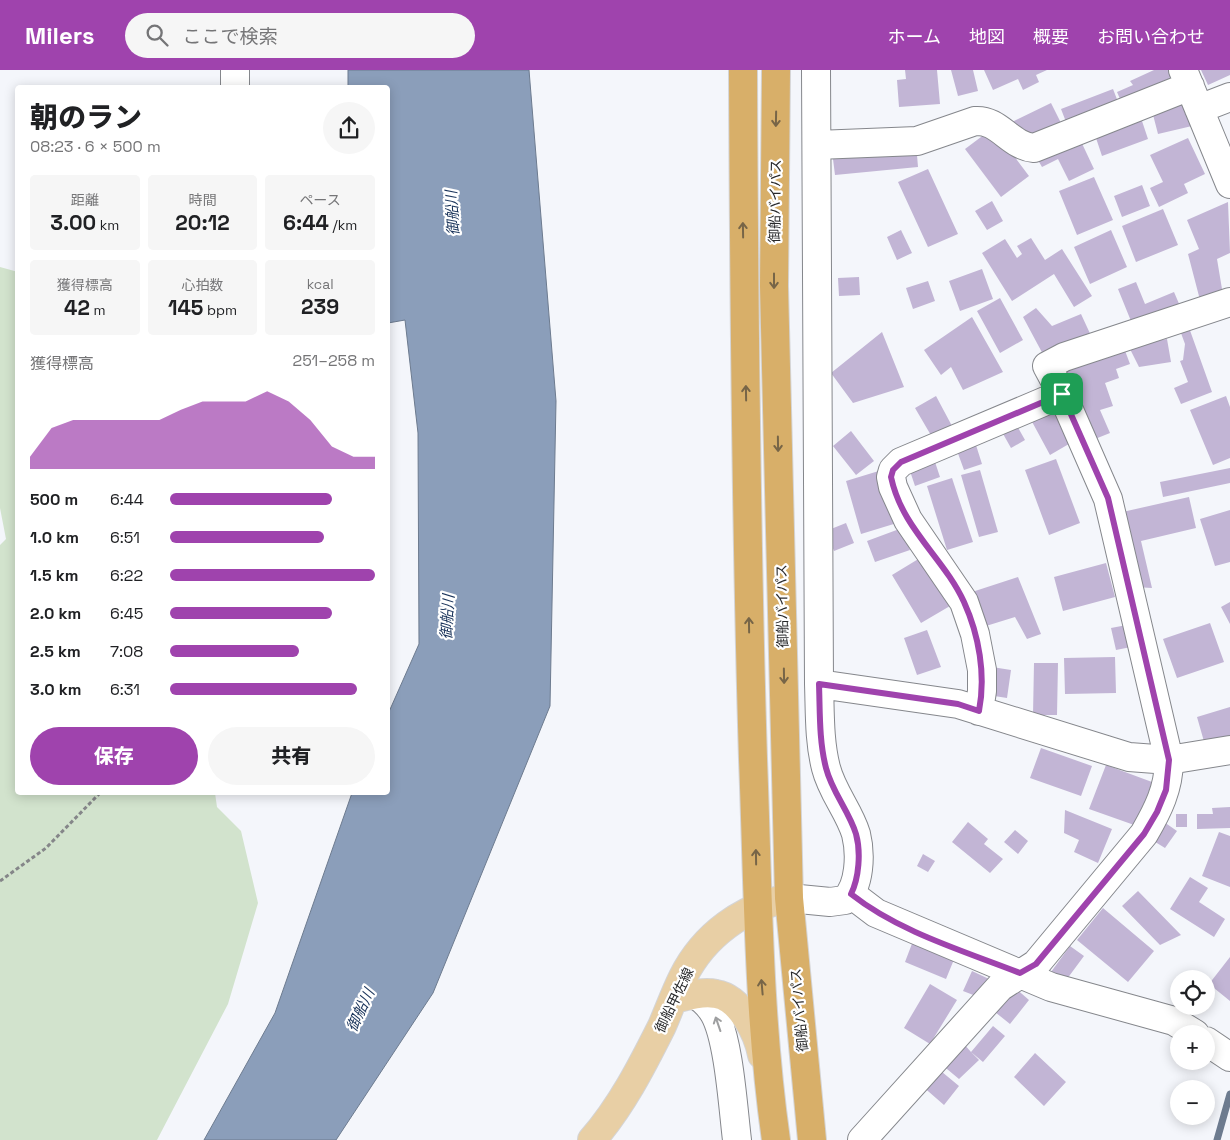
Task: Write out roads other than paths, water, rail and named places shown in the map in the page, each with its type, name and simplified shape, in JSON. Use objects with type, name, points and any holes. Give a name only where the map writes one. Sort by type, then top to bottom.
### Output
[{"type":"highway","points":[[742,70],[750,644],[757,906],[761,984],[776,1140]]},
{"type":"highway","name":"御船バイパス","points":[[776,70],[774,286],[789,898],[812,1140]]},
{"type":"main road","name":"御船甲佐線","points":[[592,1140],[607,1124],[684,996],[684,976],[701,948],[725,926],[757,906],[789,898]]},
{"type":"main road","points":[[684,996],[717,994],[728,998],[752,1024],[760,1045],[773,1103]]},
{"type":"street","points":[[235,70],[235,85]]},
{"type":"street","points":[[789,898],[830,902],[845,900],[851,894],[855,885],[858,861],[856,835],[826,768],[822,749],[819,684],[816,70]]},
{"type":"street","points":[[817,145],[918,141],[975,121],[984,120],[995,126],[1020,146],[1034,148],[1191,88],[1230,97]]},
{"type":"street","points":[[1191,88],[1230,184]]},
{"type":"street","points":[[862,1140],[1000,987],[1036,964],[1144,834],[1157,812],[1166,790],[1169,760],[1108,498],[1062,394],[1047,366],[1230,302]]},
{"type":"street","points":[[979,711],[982,691],[982,670],[975,634],[964,602],[908,520],[891,477],[893,470],[901,462],[1062,394]]},
{"type":"street","points":[[819,684],[958,704],[1129,757],[1169,760],[1230,750]]},
{"type":"street","points":[[851,894],[876,913],[1051,987],[1179,1025]]},
{"type":"street","points":[[684,996],[702,998],[714,1012],[720,1027],[727,1063],[737,1140]]},
{"type":"street","points":[[1215,1047],[1230,1057]]},
{"type":"water","name":"御船川","points":[[348,70],[529,70],[556,401],[550,706],[433,993],[336,1140],[204,1140],[275,1013],[351,795],[390,795],[390,709],[419,644],[418,433],[405,320],[390,323],[390,85],[348,85]]},
{"type":"waterway","points":[[1217,1140],[1230,1094]]}]
